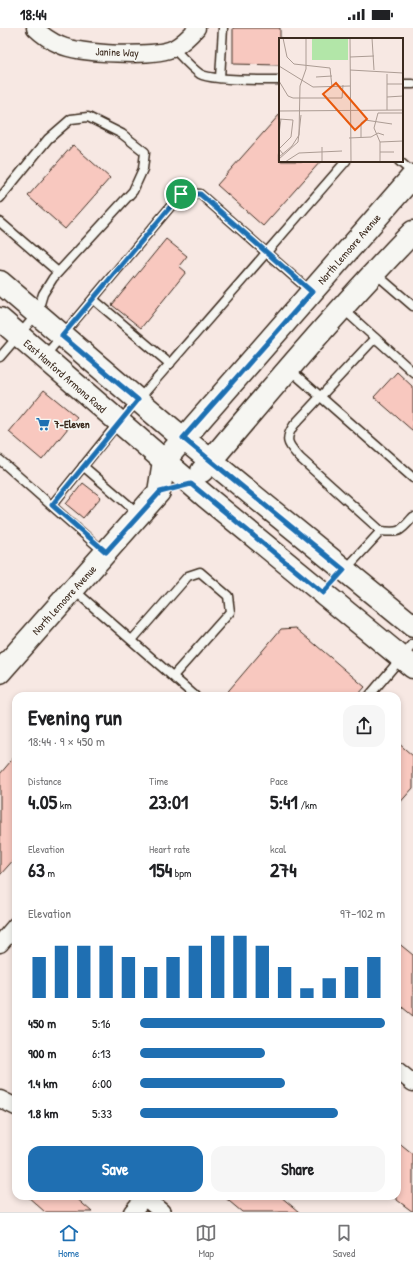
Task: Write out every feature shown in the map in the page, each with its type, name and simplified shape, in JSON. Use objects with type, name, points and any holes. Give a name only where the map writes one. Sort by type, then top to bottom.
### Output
[{"type":"main road","name":"North Lemoore Avenue","points":[[164,461],[177,433],[312,292],[413,176]]},
{"type":"main road","points":[[164,461],[160,492],[197,490],[211,460],[342,308],[413,232]]},
{"type":"main road","points":[[348,250],[374,272]]},
{"type":"main road","points":[[0,282],[177,433],[413,626]]},
{"type":"main road","name":"East Hanford Armona Road","points":[[0,319],[197,490],[323,593],[409,656]]},
{"type":"main road","name":"North Lemoore Avenue","points":[[0,672],[160,492]]},
{"type":"main road","points":[[323,593],[344,570]]},
{"type":"street","name":"Janine Way","points":[[35,28],[43,35],[61,46],[77,50],[132,54],[159,52],[174,48],[188,38],[197,28]]},
{"type":"street","points":[[0,944],[12,930]]},
{"type":"street","points":[[401,1073],[413,1083]]},
{"type":"street","points":[[0,1099],[12,1105]]},
{"type":"street","points":[[132,1212],[142,1200]]},
{"type":"street","points":[[148,1200],[162,1212]]},
{"type":"lane","points":[[220,78],[223,28]]},
{"type":"lane","points":[[174,48],[186,62],[202,75],[220,78],[279,80]]},
{"type":"lane","points":[[0,198],[48,139],[71,119],[88,117],[122,134],[145,152],[143,169],[133,191],[53,278],[43,294],[37,314],[0,357]]},
{"type":"lane","points":[[52,505],[119,422],[345,162]]},
{"type":"lane","points":[[400,162],[413,173]]},
{"type":"lane","points":[[44,357],[181,194],[200,194],[312,292]]},
{"type":"lane","points":[[0,222],[58,272]]},
{"type":"lane","points":[[374,272],[413,306]]},
{"type":"lane","points":[[93,299],[170,364]]},
{"type":"lane","points":[[342,308],[413,372]]},
{"type":"lane","points":[[375,338],[294,425],[289,433],[288,441],[290,447],[300,458],[381,531],[395,533],[400,531],[413,518]]},
{"type":"lane","points":[[289,369],[413,478]]},
{"type":"lane","points":[[0,460],[106,552]]},
{"type":"lane","points":[[83,466],[139,515]]},
{"type":"lane","points":[[344,570],[381,531]]},
{"type":"lane","points":[[132,640],[188,576],[200,572],[228,596],[230,612],[173,676]]},
{"type":"lane","points":[[73,589],[191,692]]},
{"type":"lane","points":[[373,692],[409,656]]},
{"type":"building","points":[[233,28],[280,28],[279,65],[233,64]]},
{"type":"building","points":[[279,115],[279,162],[320,162],[263,226],[217,185]]},
{"type":"building","points":[[73,145],[110,178],[65,229],[28,196]]},
{"type":"building","points":[[166,239],[187,256],[179,266],[186,272],[141,328],[112,305]]},
{"type":"building","points":[[397,372],[413,387],[413,431],[374,397]]},
{"type":"building","name":"7-Eleven","points":[[44,390],[77,417],[42,460],[9,432]]},
{"type":"building","points":[[83,483],[101,497],[83,518],[66,504]]},
{"type":"building","points":[[296,628],[365,687],[361,692],[227,692],[281,629]]},
{"type":"building","points":[[401,746],[413,756],[413,788],[401,802]]},
{"type":"building","points":[[12,760],[12,862],[0,875],[0,774]]},
{"type":"building","points":[[401,945],[413,955],[413,1016],[401,1006]]},
{"type":"building","points":[[401,1144],[413,1154],[413,1212],[397,1200],[401,1200]]},
{"type":"building","points":[[32,1200],[78,1200],[92,1212],[45,1212]]},
{"type":"building","points":[[228,1200],[285,1200],[299,1212],[242,1212]]},
{"type":"place","name":"7-Eleven","points":[[43,424]]},
{"type":"route","points":[[181,194],[200,194],[312,292],[183,438],[344,570],[323,593],[191,484],[160,492],[106,552],[52,505],[138,400],[62,336],[181,194]]}]
